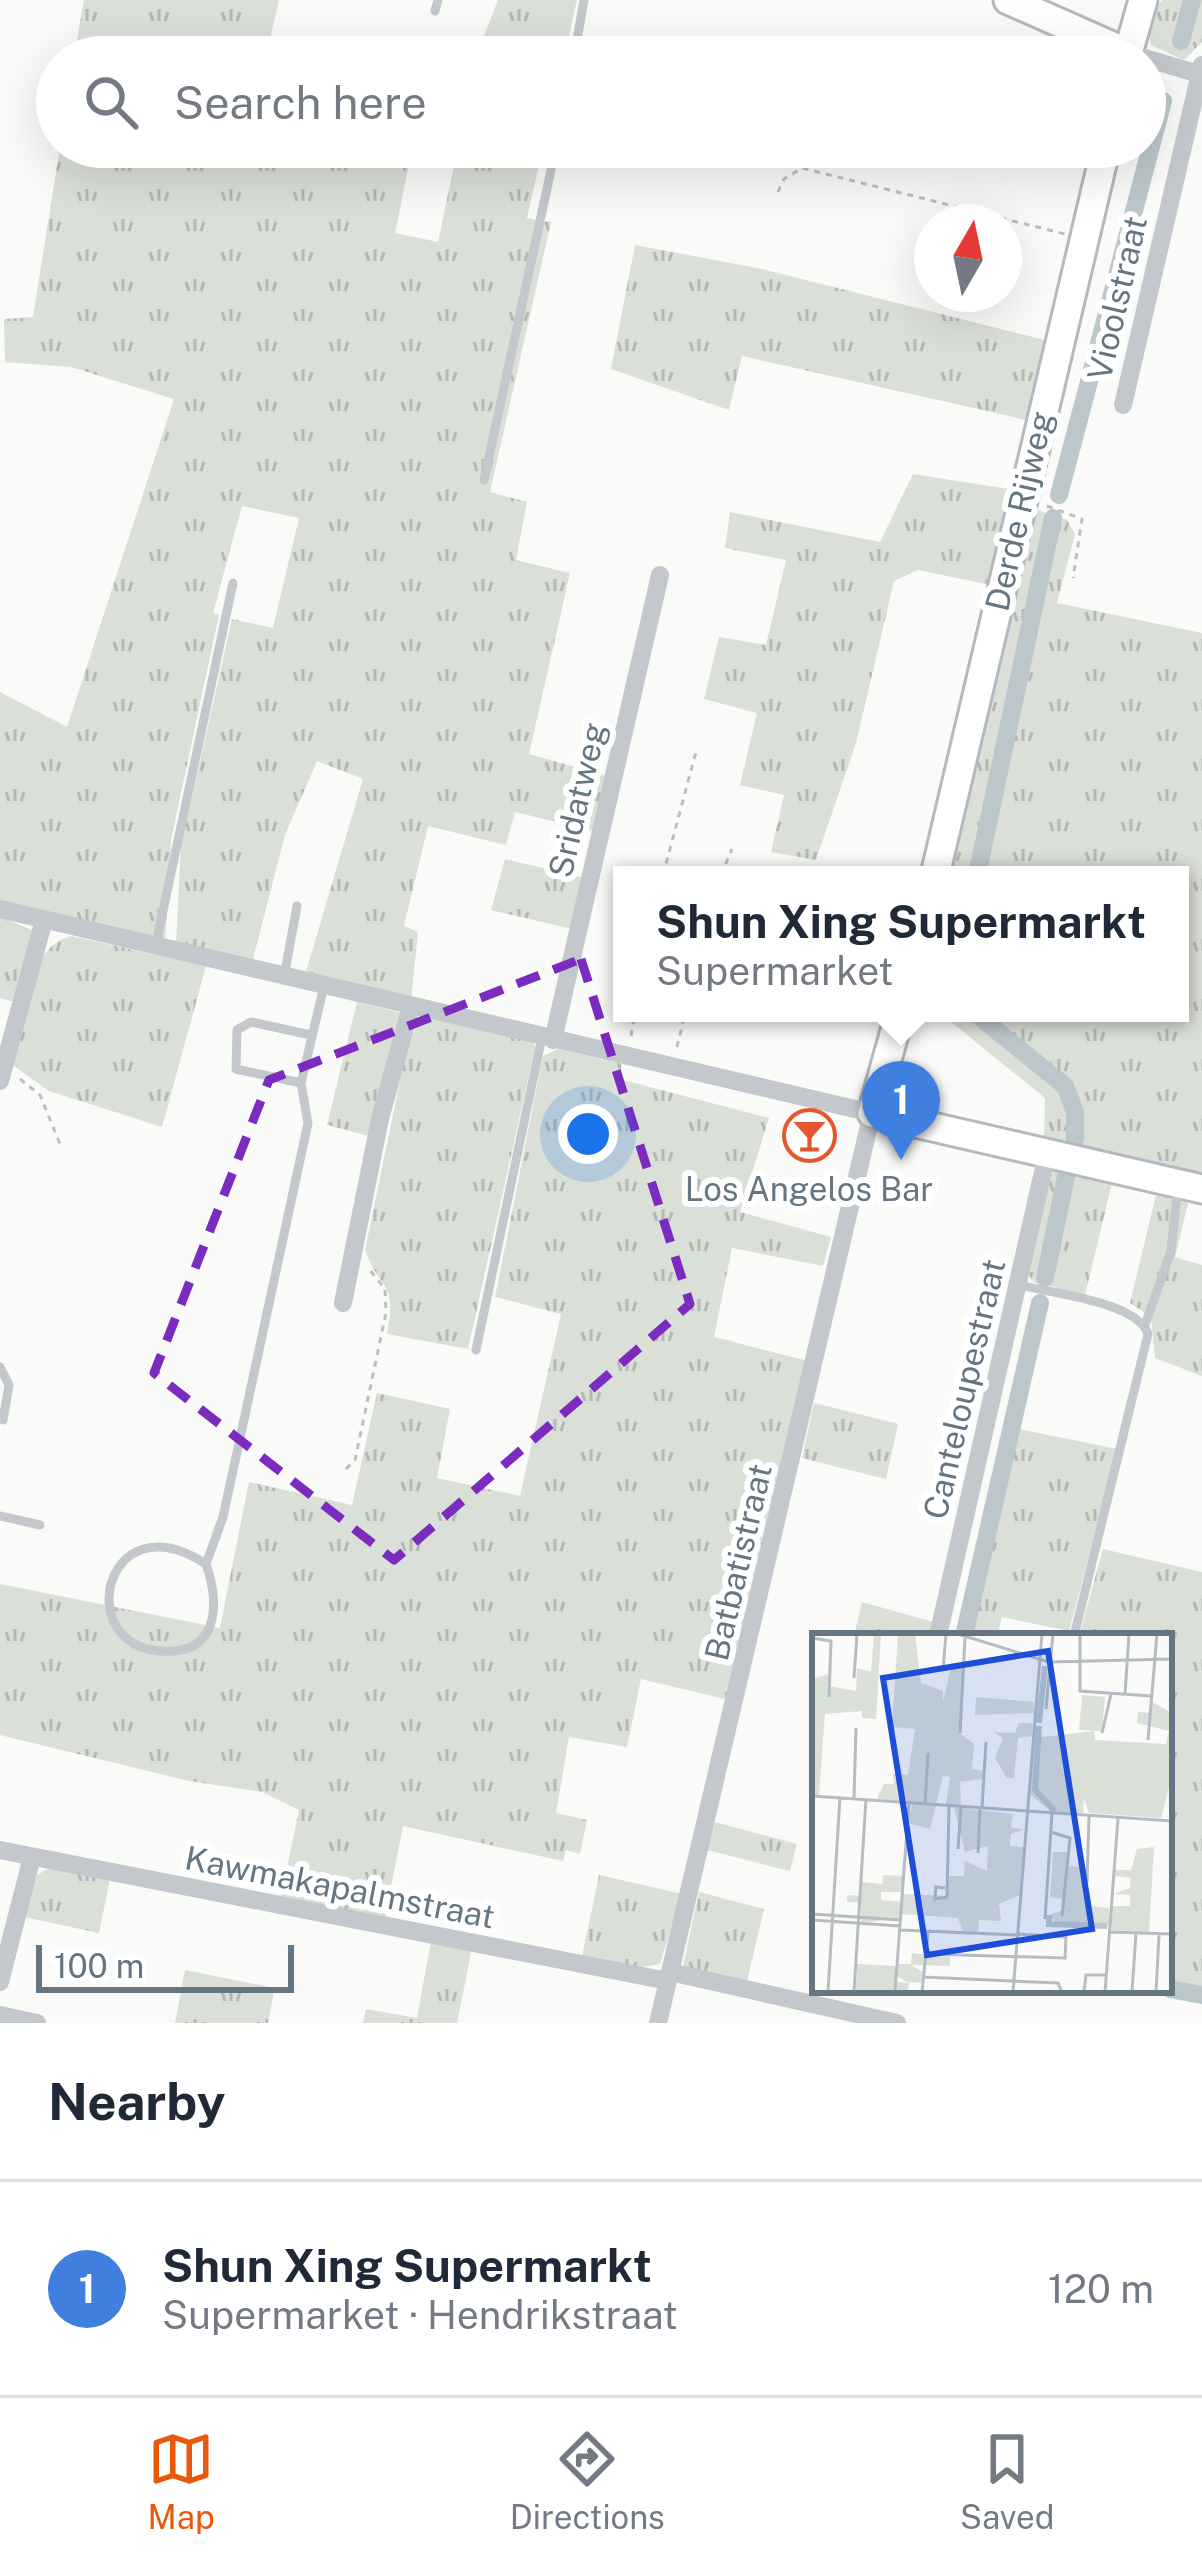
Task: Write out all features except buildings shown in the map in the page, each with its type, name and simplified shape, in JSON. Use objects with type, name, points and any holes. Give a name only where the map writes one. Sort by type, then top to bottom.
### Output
[{"type":"street","points":[[1007,0],[1089,36]]},
{"type":"street","points":[[1138,36],[1143,0]]},
{"type":"street","points":[[1166,63],[1201,71]]},
{"type":"street","name":"Vioolstraat","points":[[1123,405],[1201,71]]},
{"type":"street","name":"Derde Rijweg","points":[[936,866],[1101,168]]},
{"type":"street","name":"Sridatweg","points":[[548,1038],[660,575]]},
{"type":"street","points":[[0,909],[1190,1186]]},
{"type":"street","points":[[2,1075],[44,920]]},
{"type":"street","points":[[343,1303],[380,1119],[411,1006]]},
{"type":"street","points":[[872,1113],[897,1022]]},
{"type":"street","name":"Batbatistraat","points":[[658,2023],[872,1113]]},
{"type":"street","name":"Canteloupestraat","points":[[939,1633],[1047,1154]]},
{"type":"street","name":"Kawmakapalmstraat","points":[[0,1850],[897,2023]]},
{"type":"street","points":[[0,1982],[32,1857]]},
{"type":"street","points":[[0,2015],[37,2023]]},
{"type":"lane","points":[[578,36],[584,0]]},
{"type":"lane","points":[[484,480],[551,168]]},
{"type":"lane","points":[[155,947],[233,583]]},
{"type":"lane","points":[[284,976],[297,906]]},
{"type":"lane","points":[[206,1564],[177,1545],[142,1547],[115,1568],[106,1601],[118,1634],[148,1652],[182,1651],[209,1630],[218,1596],[206,1564],[223,1517],[308,1123],[301,1083],[324,986]]},
{"type":"lane","points":[[301,1083],[236,1069],[237,1030],[251,1022],[311,1035]]},
{"type":"lane","points":[[476,1350],[548,1038]]},
{"type":"lane","points":[[1075,1633],[1148,1350],[1145,1325],[1190,1186]]},
{"type":"lane","points":[[1019,1285],[1124,1310],[1145,1325]]},
{"type":"lane","points":[[0,1367],[9,1385],[2,1420]]},
{"type":"lane","points":[[0,1516],[40,1525]]},
{"type":"path","points":[[778,192],[784,179],[802,168],[1084,238]]},
{"type":"path","points":[[1022,498],[1082,519],[1073,578]]},
{"type":"path","points":[[666,866],[697,748]]},
{"type":"path","points":[[725,866],[732,849]]},
{"type":"path","points":[[627,1056],[633,1022]]},
{"type":"path","points":[[673,1066],[683,1022]]},
{"type":"path","points":[[2,1075],[40,1095],[62,1149]]},
{"type":"path","points":[[346,1468],[356,1460],[387,1301],[382,1281],[352,1260]]},
{"type":"highlighted area","points":[[581,959],[690,1304],[394,1560],[154,1373],[269,1080]]},
{"type":"green space","points":[[84,0],[279,0],[271,36],[78,36]]},
{"type":"green space","points":[[498,0],[577,0],[569,36],[484,36]]},
{"type":"green space","points":[[1162,0],[1202,0],[1202,42],[1184,60],[1166,52],[1166,36],[1150,36]]},
{"type":"green space","points":[[57,168],[408,168],[395,233],[438,242],[454,168],[538,168],[527,218],[551,222],[490,492],[527,502],[516,560],[570,573],[529,754],[607,776],[594,831],[515,812],[506,845],[428,826],[404,926],[418,932],[411,1000],[305,975],[363,779],[317,761],[285,835],[252,963],[176,943],[181,846],[232,619],[273,628],[299,518],[242,506],[213,613],[219,615],[171,840],[165,943],[0,901],[0,692],[67,727],[174,399],[71,367],[5,362],[4,319],[33,317]]},
{"type":"green space","points":[[635,245],[762,269],[914,307],[914,312],[933,312],[1049,341],[1031,421],[742,356],[729,410],[611,369]]},
{"type":"green space","points":[[913,474],[1015,490],[991,585],[918,570],[894,581],[856,743],[816,860],[771,852],[784,795],[740,785],[757,713],[704,699],[719,637],[766,645],[786,560],[725,548],[730,512],[880,542]]},
{"type":"green space","points":[[1031,508],[1067,520],[1075,534],[1057,603],[1202,633],[1202,1172],[1086,1146],[1083,1155],[1044,1145],[1045,1098],[951,1022],[1189,1022],[1189,866],[943,866]]},
{"type":"green space","points":[[505,859],[585,878],[572,929],[491,910]]},
{"type":"green space","points":[[0,917],[37,932],[15,1002],[0,998]]},
{"type":"green space","points":[[71,936],[206,966],[162,1127],[49,1091],[10,1063],[35,971],[56,943]]},
{"type":"green space","points":[[357,1002],[405,1014],[373,1137],[327,1125]]},
{"type":"green space","points":[[425,1018],[534,1042],[535,1048],[468,1349],[387,1334],[389,1294],[365,1250],[406,1052],[417,1024]]},
{"type":"green space","points":[[558,1049],[622,1064],[619,1079],[769,1118],[740,1212],[831,1237],[823,1266],[732,1248],[714,1337],[808,1361],[729,1700],[641,1679],[627,1747],[569,1737],[556,1813],[587,1820],[580,1854],[566,1850],[563,1861],[403,1826],[385,1917],[281,1896],[299,1810],[262,1792],[189,1781],[0,1735],[0,1584],[220,1628],[249,1482],[352,1505],[377,1393],[450,1409],[437,1478],[520,1496],[561,1314],[495,1297],[543,1056]]},
{"type":"green space","points":[[1058,1169],[1112,1183],[1085,1295],[1033,1282],[1027,1272],[1050,1173]]},
{"type":"green space","points":[[1156,1195],[1188,1203],[1175,1257],[1202,1265],[1202,1376],[1155,1358],[1151,1317],[1130,1303]]},
{"type":"green space","points":[[814,1403],[898,1424],[886,1479],[802,1458]]},
{"type":"green space","points":[[1013,1428],[1117,1449],[1069,1631],[1002,1617],[998,1633],[965,1633]]},
{"type":"green space","points":[[1103,1549],[1202,1572],[1202,1995],[1172,1990],[1172,1633],[1080,1633]]},
{"type":"green space","points":[[862,1602],[937,1623],[935,1633],[855,1631]]},
{"type":"green space","points":[[715,1822],[797,1844],[790,1871],[707,1850]]},
{"type":"green space","points":[[51,1867],[110,1879],[99,1933],[24,1917],[37,1875]]},
{"type":"green space","points":[[599,1875],[682,1894],[660,1964],[636,1968],[582,1957]]},
{"type":"green space","points":[[699,1892],[764,1909],[747,1981],[683,1966]]},
{"type":"green space","points":[[431,1941],[472,1948],[457,2023],[363,2023],[366,2009],[417,2018]]},
{"type":"green space","points":[[185,1970],[275,1988],[268,2023],[175,2023]]},
{"type":"waterway","points":[[1181,41],[1192,0]]},
{"type":"waterway","points":[[1059,495],[1145,168]]},
{"type":"waterway","points":[[979,866],[1053,518]]},
{"type":"waterway","points":[[986,1022],[1065,1086],[1075,1112],[1075,1139]]},
{"type":"waterway","points":[[1045,1278],[1066,1176]]},
{"type":"waterway","points":[[965,1633],[1040,1303]]},
{"type":"waterway","points":[[1172,1990],[1202,1995]]},
{"type":"place","name":"Los Angelos Bar","points":[[809,1135]]},
{"type":"place","name":"Shun Xing Supermarkt","points":[[901,1160]]}]
